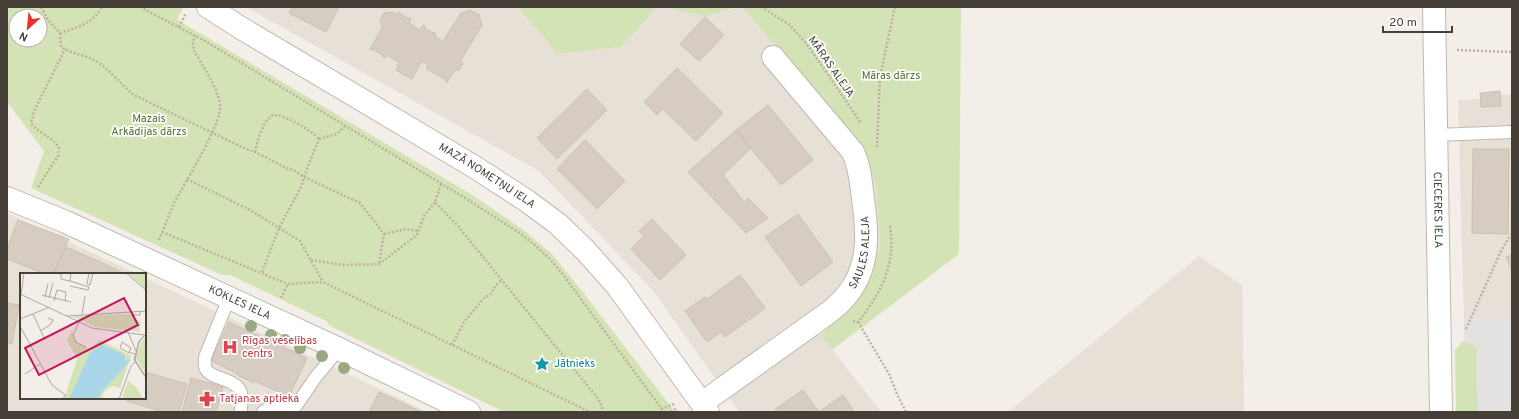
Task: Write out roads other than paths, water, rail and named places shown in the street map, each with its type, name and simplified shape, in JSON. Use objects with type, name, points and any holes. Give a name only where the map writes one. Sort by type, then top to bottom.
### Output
[{"type":"street","name":"CIECERES IELA","points":[[1434,7],[1441,412]]},
{"type":"street","name":"MAZĀ NOMETŅU IELA","points":[[197,10],[241,28],[473,166],[528,201],[558,224],[585,250],[617,286],[705,408]]},
{"type":"street","name":"SAULES ALEJA","points":[[705,408],[828,313],[846,296],[856,281],[863,266],[867,246],[867,225],[858,163],[853,152],[773,57]]},
{"type":"street","name":"KOKLES IELA","points":[[7,198],[66,222],[339,348],[469,412]]},
{"type":"lane","points":[[1437,135],[1512,132]]},
{"type":"lane","points":[[229,298],[205,357],[205,364],[206,370],[211,374],[236,386],[241,393],[241,412]]},
{"type":"lane","points":[[263,412],[271,407],[296,406],[315,378],[339,348]]},
{"type":"place","name":"Rīgas veselības centrs","points":[[230,347]]},
{"type":"place","name":"Jātnieks","points":[[542,364]]},
{"type":"place","name":"Tatjanas aptieka","points":[[207,399]]},
{"type":"park label","name":"Māras dārzs","points":[[891,76]]},
{"type":"park label","name":"Mazais Arkādijas dārzs","points":[[149,125]]}]
